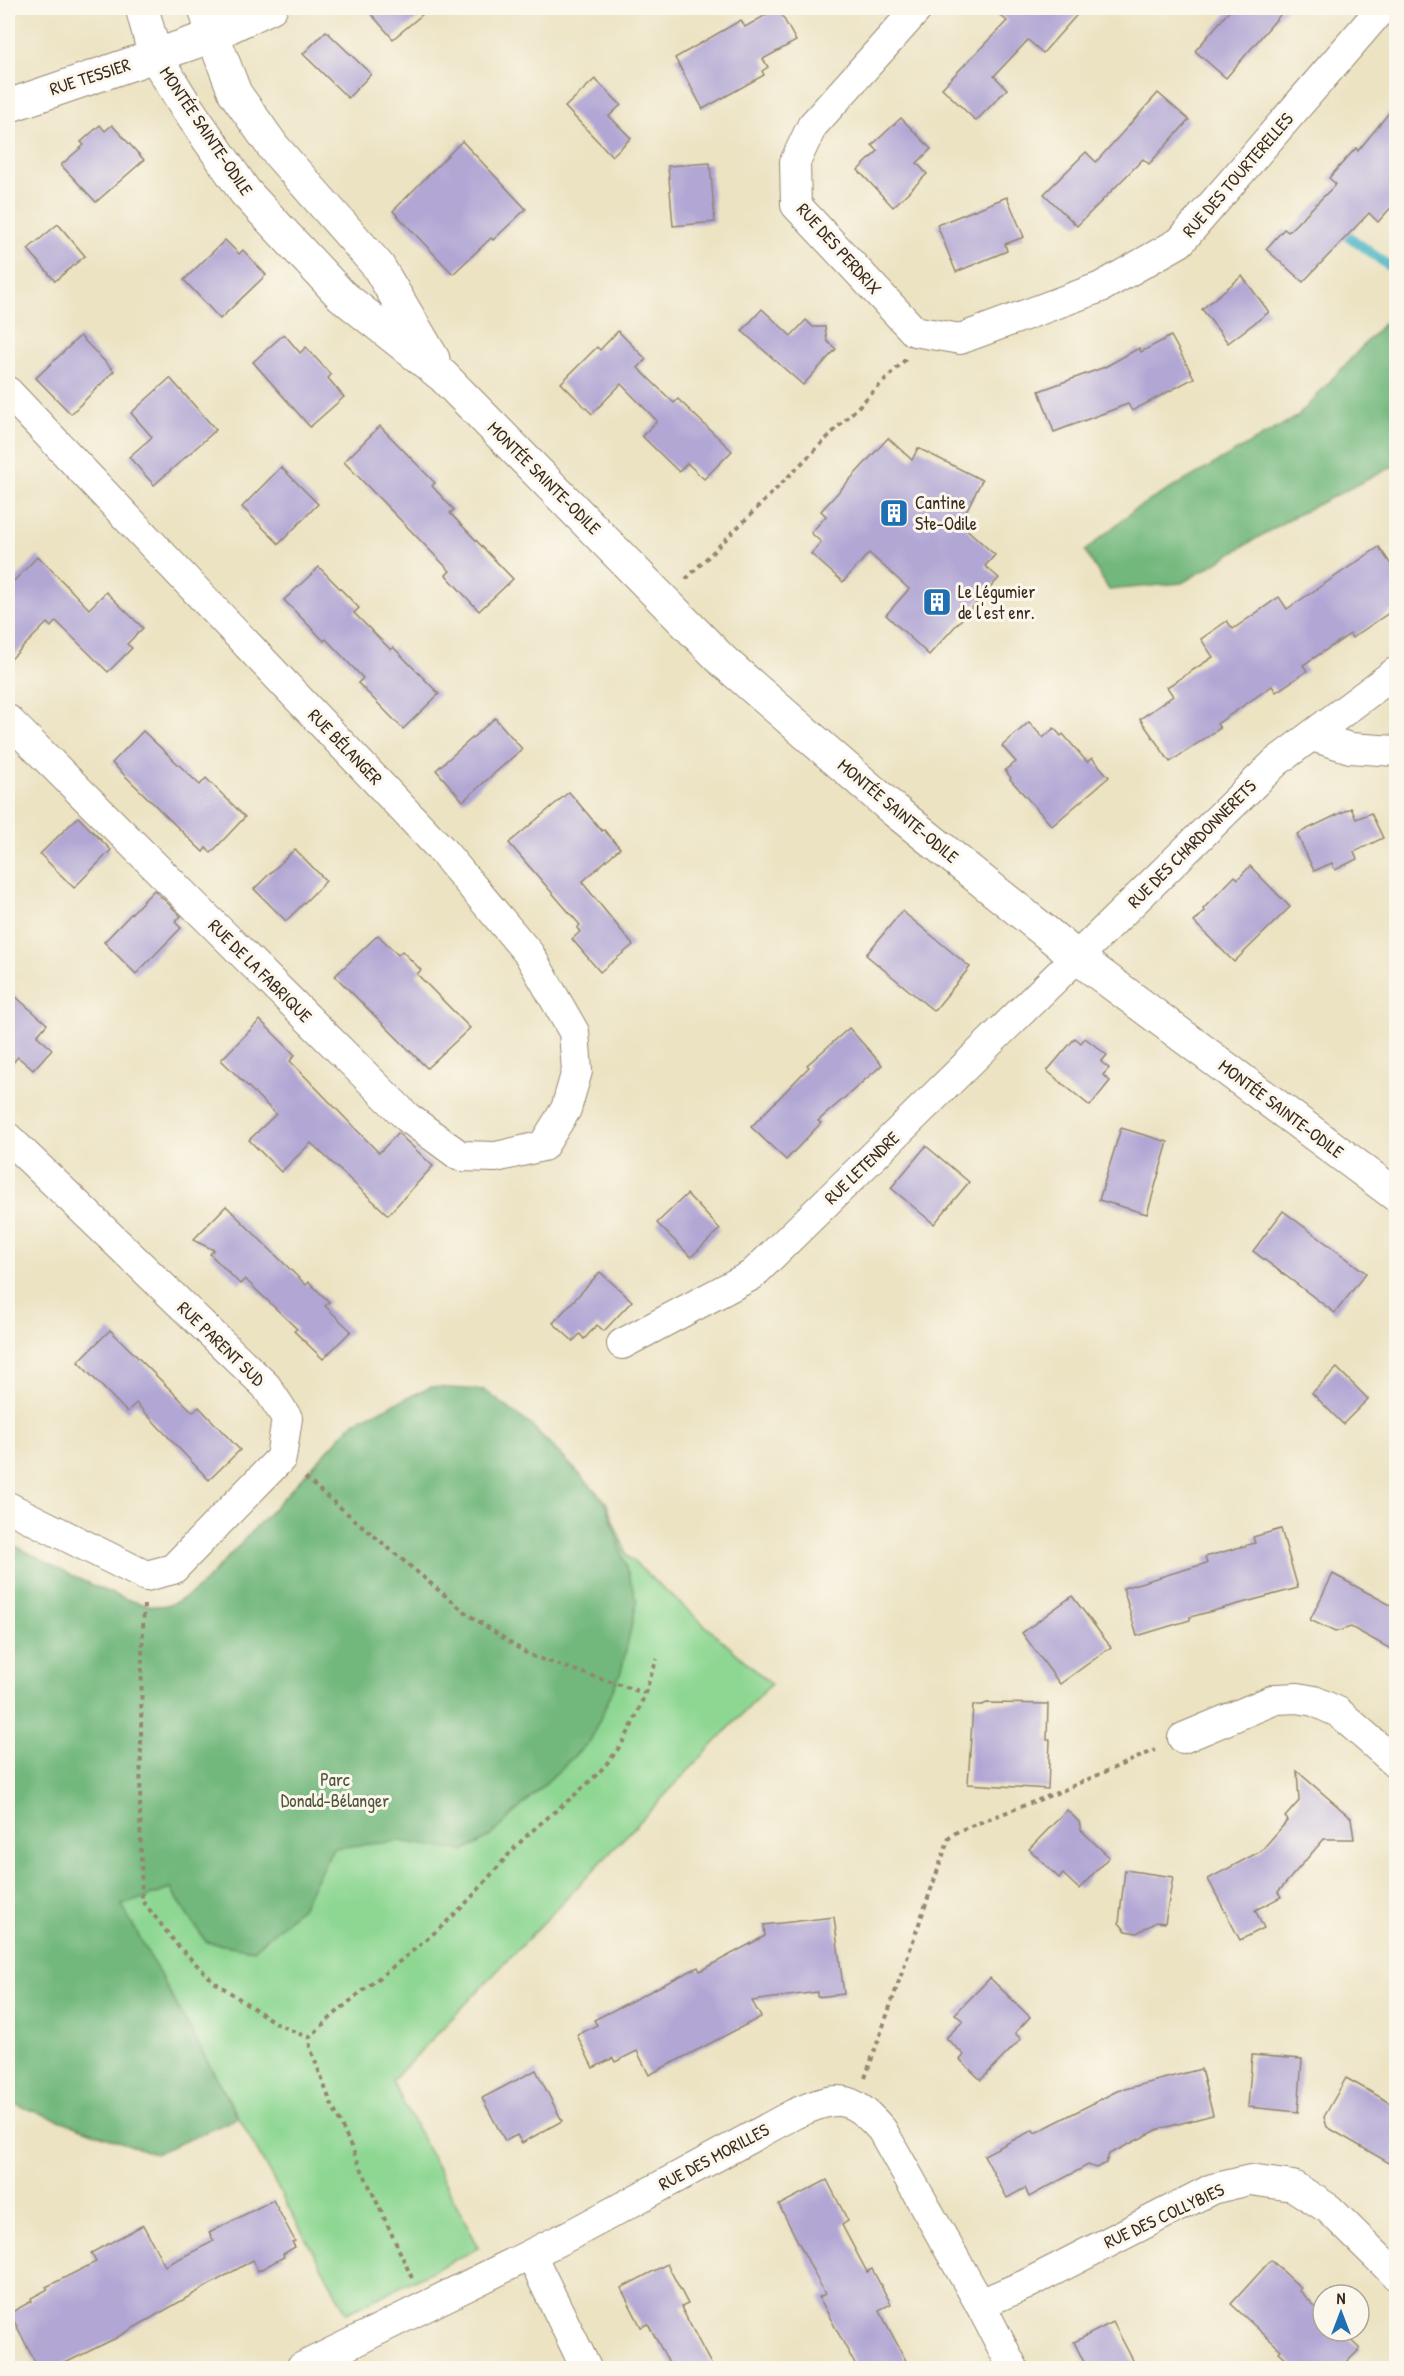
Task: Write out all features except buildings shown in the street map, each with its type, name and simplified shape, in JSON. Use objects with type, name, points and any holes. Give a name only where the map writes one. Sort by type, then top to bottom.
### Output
[{"type":"main road","name":"MONTÉE SAINTE-ODILE","points":[[142,8],[155,56],[244,192],[341,295],[443,376],[723,661],[894,810],[1078,958],[1396,1195]]},
{"type":"main road","name":"MONTÉE SAINTE-ODILE","points":[[209,22],[236,93],[274,148],[378,266],[443,376]]},
{"type":"main road","name":"RUE TESSIER","points":[[8,106],[155,56],[209,22]]},
{"type":"street","name":"RUE TESSIER","points":[[209,22],[272,8]]},
{"type":"street","name":"RUE DES PERDRIX","points":[[918,8],[812,126],[795,162],[796,206],[914,331],[960,339]]},
{"type":"street","name":"RUE DES TOURTERELLES","points":[[960,339],[1101,287],[1179,242],[1382,8]]},
{"type":"street","name":"RUE BÉLANGER","points":[[8,392],[440,848],[529,954],[574,1032],[577,1071],[566,1109],[543,1146]]},
{"type":"street","name":"RUE DES CHARDONNERETS","points":[[1078,958],[1276,762],[1396,672]]},
{"type":"street","name":"RUE DE LA FABRIQUE","points":[[8,720],[407,1117],[460,1156],[496,1157],[543,1146]]},
{"type":"street","points":[[1312,736],[1350,748],[1396,752]]},
{"type":"street","name":"RUE LETENDRE","points":[[622,1344],[752,1275],[1078,958]]},
{"type":"street","name":"RUE PARENT SUD","points":[[8,1138],[266,1386],[287,1418],[281,1458]]},
{"type":"street","points":[[8,1508],[146,1576],[173,1569],[281,1458]]},
{"type":"street","points":[[1183,1738],[1276,1699],[1298,1698],[1314,1701],[1338,1712],[1396,1763]]},
{"type":"street","name":"RUE DES MORILLES","points":[[300,2368],[531,2255],[794,2114],[823,2102],[839,2101],[855,2104]]},
{"type":"street","points":[[855,2104],[869,2114],[882,2130],[980,2304],[1013,2368]]},
{"type":"street","name":"RUE DES COLLYBIES","points":[[980,2304],[1025,2284],[1212,2189],[1250,2180],[1293,2186],[1329,2209],[1396,2275]]},
{"type":"street","points":[[531,2255],[586,2368]]},
{"type":"path","points":[[664,601],[931,334]]},
{"type":"path","points":[[281,1458],[466,1612],[529,1655],[644,1693]]},
{"type":"path","points":[[143,1630],[140,1810],[142,1900],[177,1945],[213,1981],[277,2024],[309,2038]]},
{"type":"path","points":[[309,2038],[325,2022],[414,1951],[452,1917],[497,1865],[531,1831],[599,1775],[638,1715],[657,1659]]},
{"type":"path","points":[[855,2104],[949,1838],[958,1831],[1183,1738]]},
{"type":"path","points":[[309,2038],[310,2047],[330,2101],[425,2305]]},
{"type":"green space","points":[[1396,310],[1396,465],[1289,519],[1182,583],[1109,590],[1085,551],[1135,509],[1298,416]]},
{"type":"green space","name":"Parc Donald-Bélanger","points":[[431,1387],[484,1390],[531,1425],[606,1502],[637,1602],[621,1672],[590,1741],[488,1838],[465,1851],[399,1841],[333,1848],[301,1908],[254,1950],[206,1942],[171,1889],[122,1905],[238,2118],[155,2154],[8,2102],[8,1542],[83,1581],[125,1599],[158,1606],[177,1602],[203,1584],[354,1422]]},
{"type":"green space","name":"Parc Donald-Bélanger","points":[[354,1422],[486,1530],[606,1502],[627,1556],[771,1684],[392,2081],[479,2248],[347,2313],[121,1905],[8,1542],[82,1581],[125,1599],[158,1606],[177,1602],[203,1584]]},
{"type":"waterway","points":[[1344,233],[1396,271]]},
{"type":"place","name":"Cantine Ste-Odile","points":[[894,513]]},
{"type":"place","name":"Le Légumier de l'est enr.","points":[[937,602]]}]
